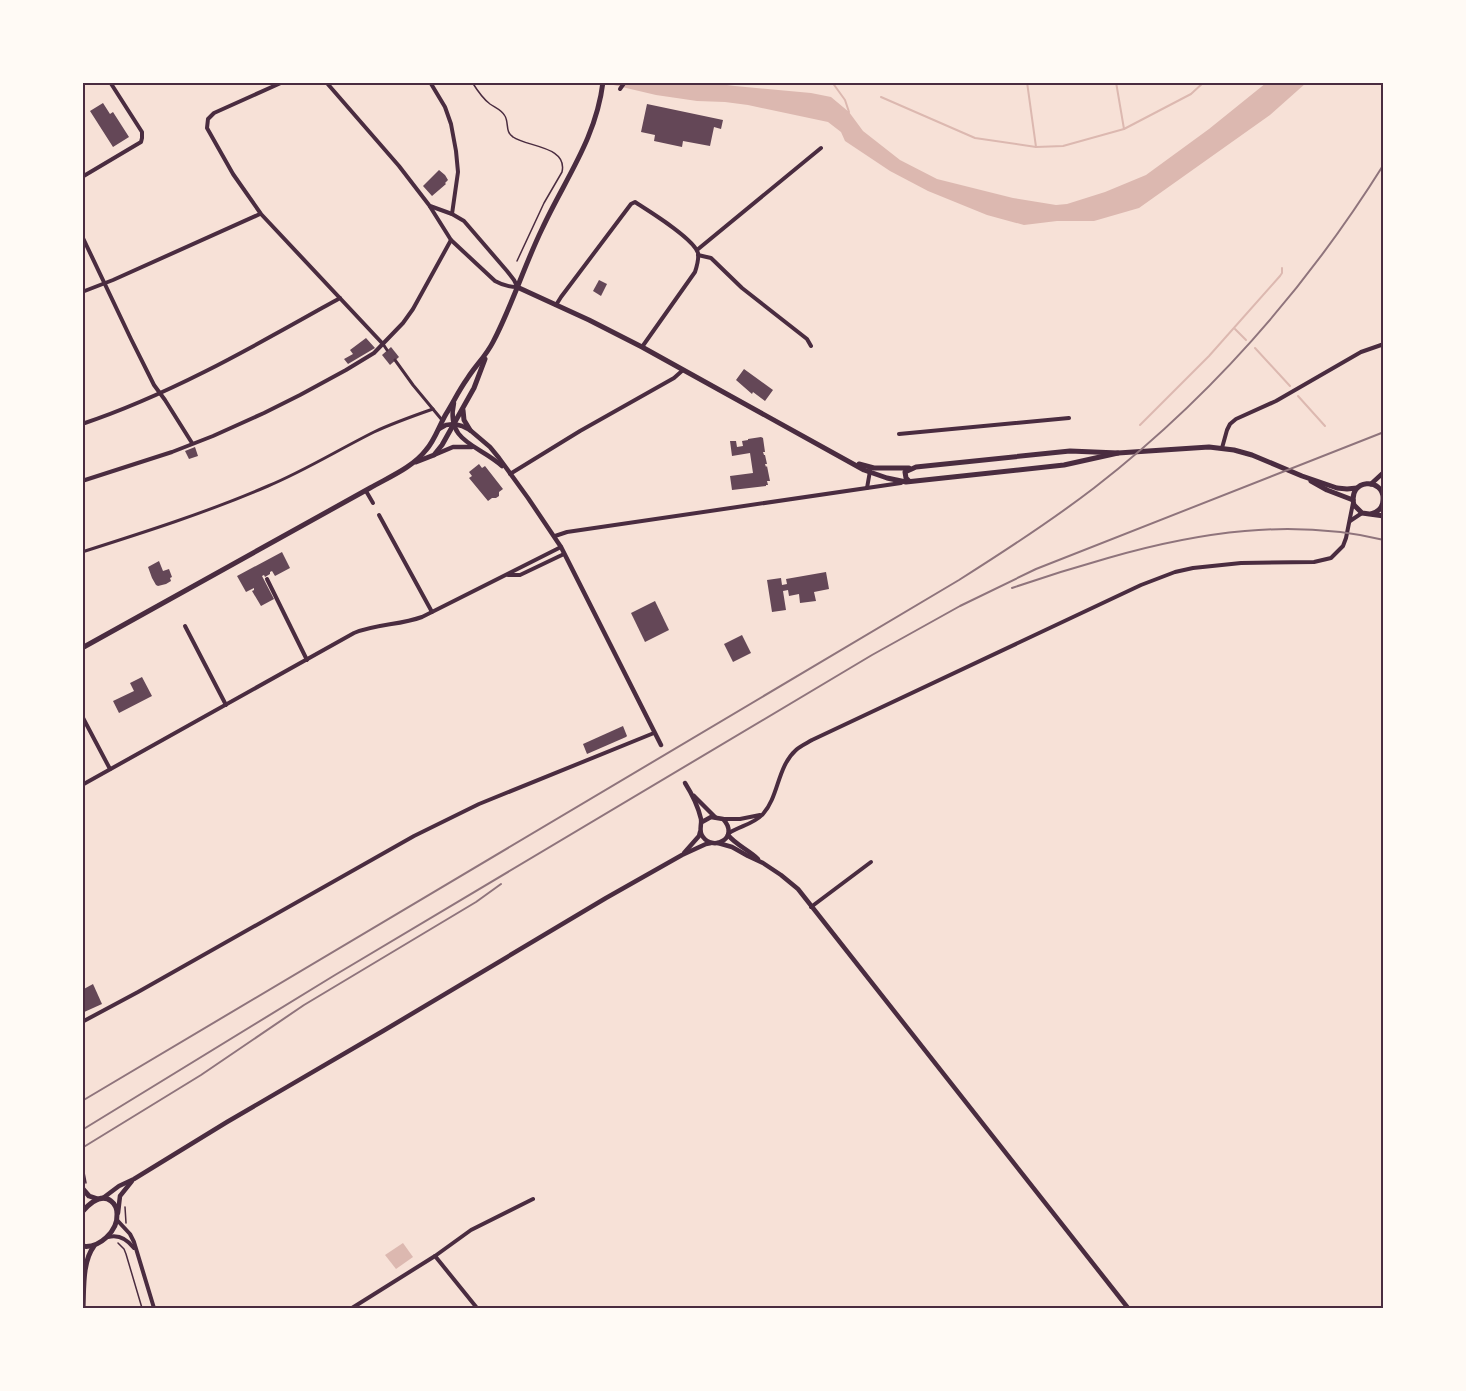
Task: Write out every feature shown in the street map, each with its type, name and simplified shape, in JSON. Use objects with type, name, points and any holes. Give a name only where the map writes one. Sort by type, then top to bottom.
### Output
[{"type":"main road","points":[[82,648],[434,454],[442,445],[474,388],[542,228],[570,176],[593,125],[603,85]]},
{"type":"main road","points":[[517,287],[642,347],[852,463],[887,478],[908,482],[1064,465],[1119,453]]},
{"type":"main road","points":[[414,463],[431,444],[466,380],[487,353]]},
{"type":"main road","points":[[463,409],[464,420],[470,430]]},
{"type":"main road","points":[[871,470],[1070,451],[1119,453],[1193,447],[1222,448],[1252,455],[1302,476],[1340,488],[1357,488],[1364,484],[1371,484],[1383,489],[1383,502],[1379,510],[1371,514]]},
{"type":"main road","points":[[1064,465],[1070,461],[1070,451]]},
{"type":"main road","points":[[908,482],[905,472],[916,467]]},
{"type":"main road","points":[[1302,476],[1353,501]]},
{"type":"main road","points":[[1357,488],[1353,495],[1356,508],[1362,513],[1383,516]]},
{"type":"main road","points":[[82,1246],[95,1245],[107,1237],[117,1217],[113,1203],[108,1199],[89,1196],[85,1187]]},
{"type":"main road","points":[[82,1212],[100,1199]]},
{"type":"main road","points":[[83,1308],[87,1264],[90,1252],[95,1245]]},
{"type":"street","points":[[82,177],[141,142],[142,132],[110,82]]},
{"type":"street","points":[[283,82],[214,113],[208,119],[207,128],[233,174],[261,214],[387,350]]},
{"type":"street","points":[[326,82],[399,166],[429,205],[451,240],[499,284],[517,287],[507,271],[464,221],[429,205]]},
{"type":"street","points":[[430,82],[445,107],[456,151],[458,172],[452,214]]},
{"type":"street","points":[[620,89],[625,82]]},
{"type":"street","points":[[697,252],[821,148]]},
{"type":"street","points":[[556,305],[631,204],[635,202],[684,236],[697,252],[711,258],[742,288],[807,339],[811,346]]},
{"type":"street","points":[[82,292],[261,214]]},
{"type":"street","points":[[82,236],[154,385],[192,443]]},
{"type":"street","points":[[82,481],[172,452],[213,436],[309,390],[374,353],[403,323],[413,309],[451,240]]},
{"type":"street","points":[[642,347],[695,272],[697,252]]},
{"type":"street","points":[[82,424],[161,393],[218,365],[340,298]]},
{"type":"street","points":[[1222,448],[1227,430],[1236,419],[1276,401],[1361,352],[1383,344]]},
{"type":"street","points":[[395,360],[443,420]]},
{"type":"street","points":[[509,473],[674,378],[683,369]]},
{"type":"street","points":[[455,400],[452,411],[457,434],[496,460],[509,473]]},
{"type":"street","points":[[82,552],[203,512],[267,487],[375,432],[433,409]]},
{"type":"street","points":[[899,434],[1069,418]]},
{"type":"street","points":[[438,431],[444,426],[454,424],[462,426],[490,447],[555,536],[661,745]]},
{"type":"street","points":[[434,454],[453,447],[474,447]]},
{"type":"street","points":[[867,488],[871,470]]},
{"type":"street","points":[[1371,484],[1383,472]]},
{"type":"street","points":[[555,536],[579,530],[908,482]]},
{"type":"street","points":[[366,491],[373,503]]},
{"type":"street","points":[[718,843],[729,833],[756,820],[763,813],[789,759],[796,750],[812,740],[1141,585],[1175,572],[1222,565],[1274,561],[1314,562],[1331,558],[1344,546],[1353,501]]},
{"type":"street","points":[[1349,521],[1362,513]]},
{"type":"street","points":[[380,515],[432,612]]},
{"type":"street","points":[[82,785],[344,638],[363,629],[409,622],[561,547]]},
{"type":"street","points":[[507,575],[520,575],[564,554]]},
{"type":"street","points":[[267,579],[307,660]]},
{"type":"street","points":[[185,626],[226,705]]},
{"type":"street","points":[[82,716],[110,769]]},
{"type":"street","points":[[82,1022],[414,836],[479,804],[654,733]]},
{"type":"street","points":[[682,855],[699,836],[702,822],[685,783]]},
{"type":"street","points":[[691,794],[715,817]]},
{"type":"street","points":[[702,822],[708,818],[748,818],[763,813]]},
{"type":"street","points":[[723,819],[732,839],[763,863]]},
{"type":"street","points":[[700,832],[711,843]]},
{"type":"street","points":[[100,1199],[682,855],[705,844],[718,843],[732,847],[763,863],[798,889],[1127,1308]]},
{"type":"street","points":[[811,907],[871,862]]},
{"type":"street","points":[[134,1179],[120,1196],[117,1217],[130,1234],[154,1308]]},
{"type":"street","points":[[352,1308],[435,1256],[471,1230],[533,1199]]},
{"type":"street","points":[[107,1237],[125,1238],[136,1250]]},
{"type":"street","points":[[435,1256],[477,1308]]},
{"type":"street","points":[[360,1304],[364,1308]]},
{"type":"path","points":[[472,82],[482,96],[507,118],[509,133],[514,138],[542,147],[558,156],[562,161],[563,168],[517,261]]},
{"type":"path","points":[[82,1162],[85,1187]]},
{"type":"path","points":[[125,1205],[127,1218],[125,1225]]},
{"type":"path","points":[[119,1243],[126,1254],[142,1308]]},
{"type":"shaded area","points":[[605,83],[711,83],[831,97],[849,112],[863,131],[900,160],[937,179],[1013,198],[1056,205],[1067,204],[1105,192],[1146,175],[1209,129],[1266,83],[1306,83],[1270,115],[1139,208],[1094,221],[1057,221],[1024,225],[987,215],[928,191],[890,171],[845,141],[841,132],[828,122],[748,105],[656,95]]},
{"type":"shaded area","points":[[403,1243],[413,1257],[396,1269],[385,1255]]},
{"type":"building","points":[[103,103],[110,114],[113,112],[129,137],[113,147],[90,111]]},
{"type":"building","points":[[647,104],[723,120],[721,129],[714,127],[710,146],[683,141],[682,147],[654,141],[655,135],[641,132]]},
{"type":"building","points":[[439,170],[448,180],[432,196],[423,186]]},
{"type":"building","points":[[599,280],[607,284],[601,296],[593,291]]},
{"type":"building","points":[[366,338],[375,348],[348,364],[344,359],[353,354],[350,350]]},
{"type":"building","points":[[391,347],[399,357],[390,365],[382,355]]},
{"type":"building","points":[[744,369],[773,390],[765,401],[753,392],[752,394],[736,380]]},
{"type":"building","points":[[761,437],[770,481],[767,481],[768,485],[732,490],[730,476],[753,473],[750,453],[732,456],[730,441],[736,441],[737,447],[743,446],[742,441]]},
{"type":"building","points":[[195,447],[198,456],[189,459],[185,451]]},
{"type":"building","points":[[479,464],[482,468],[485,466],[503,489],[499,492],[499,496],[488,501],[469,478],[472,476],[469,472]]},
{"type":"building","points":[[282,552],[290,568],[275,576],[272,571],[265,577],[262,576],[274,599],[261,606],[252,591],[254,588],[246,592],[237,576]]},
{"type":"building","points":[[159,561],[163,571],[169,569],[172,577],[171,581],[158,586],[148,567]]},
{"type":"building","points":[[826,572],[829,589],[814,592],[816,601],[800,603],[799,594],[789,596],[788,590],[783,591],[786,610],[772,612],[767,580],[781,578],[782,585],[787,584],[786,579]]},
{"type":"building","points":[[655,601],[669,630],[645,642],[631,613]]},
{"type":"building","points":[[742,635],[751,653],[733,662],[724,644]]},
{"type":"building","points":[[142,677],[152,696],[119,713],[113,701],[134,691],[130,683]]},
{"type":"building","points":[[623,726],[626,737],[587,754],[583,744]]},
{"type":"building","points":[[93,984],[102,1004],[82,1013],[82,990]]},
{"type":"waterway","points":[[832,82],[845,100],[849,112]]},
{"type":"waterway","points":[[1027,82],[1036,147]]},
{"type":"waterway","points":[[1116,82],[1124,129]]},
{"type":"waterway","points":[[881,97],[975,138],[1036,147],[1063,146],[1124,129],[1191,94],[1204,82]]},
{"type":"waterway","points":[[1140,425],[1209,356],[1280,276],[1282,268]]},
{"type":"waterway","points":[[1235,329],[1246,340]]},
{"type":"waterway","points":[[1255,348],[1290,386]]},
{"type":"waterway","points":[[1298,396],[1325,426]]},
{"type":"railway","points":[[82,1101],[959,580],[1061,512],[1137,453],[1177,417],[1254,338],[1323,254],[1384,164]]},
{"type":"railway","points":[[82,1130],[335,975],[872,655],[960,606],[1036,569],[1384,432]]},
{"type":"railway","points":[[1012,588],[1142,549],[1210,535],[1280,529],[1349,533],[1384,540]]},
{"type":"railway","points":[[82,1148],[201,1075],[304,1005],[476,902],[501,884]]}]
